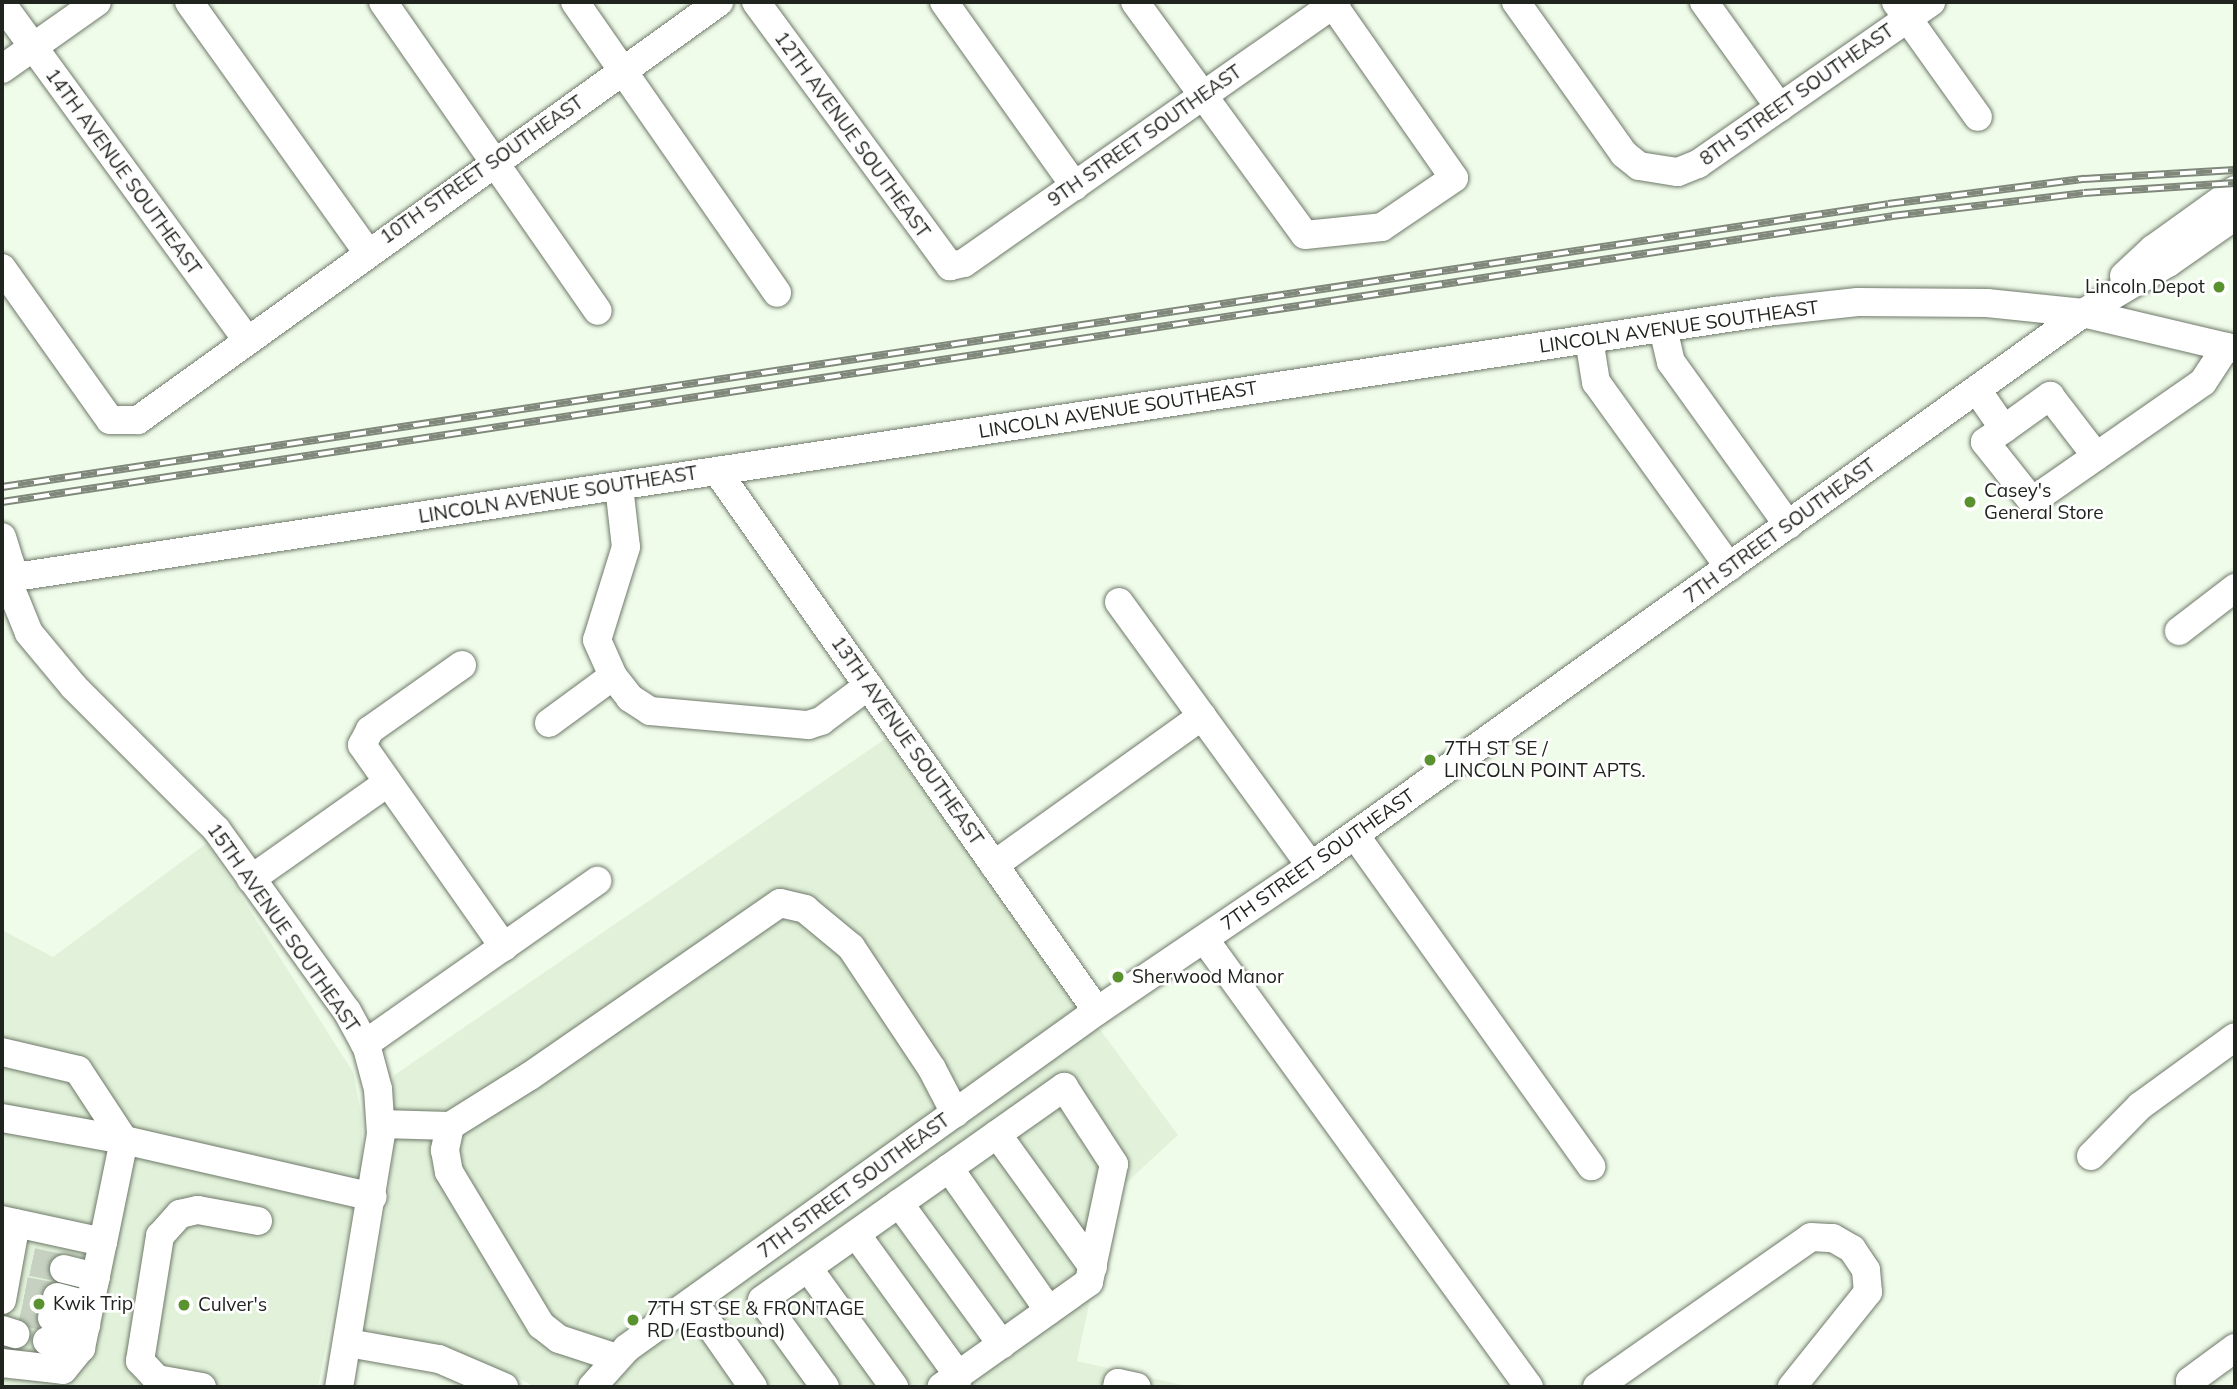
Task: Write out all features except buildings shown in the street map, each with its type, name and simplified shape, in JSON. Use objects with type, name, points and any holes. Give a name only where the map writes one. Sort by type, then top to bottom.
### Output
[{"type":"street","points":[[2,69],[97,2]]},
{"type":"street","points":[[189,2],[367,252]]},
{"type":"street","points":[[383,2],[598,311]]},
{"type":"street","points":[[575,2],[777,293]]},
{"type":"street","name":"10TH STREET SOUTHEAST","points":[[2,268],[110,420],[138,420],[246,338],[719,2]]},
{"type":"street","name":"12TH AVENUE SOUTHEAST","points":[[756,2],[950,266]]},
{"type":"street","points":[[944,2],[1075,186]]},
{"type":"street","points":[[1135,2],[1202,97],[1305,234],[1382,227],[1454,178],[1334,3]]},
{"type":"street","name":"8TH STREET SOUTHEAST","points":[[1516,2],[1624,154],[1639,166],[1656,171],[1678,172],[1698,164],[1780,108],[1902,10],[1931,2]]},
{"type":"street","points":[[1704,2],[1780,108]]},
{"type":"street","name":"9TH STREET SOUTHEAST","points":[[950,266],[964,263],[1334,3]]},
{"type":"street","name":"14TH AVENUE SOUTHEAST","points":[[2,4],[246,338]]},
{"type":"street","points":[[1902,10],[1978,117]]},
{"type":"street","name":"7TH STREET SOUTHEAST","points":[[2083,313],[2153,248],[2235,190]]},
{"type":"street","name":"7TH STREET SOUTHEAST","points":[[592,1387],[617,1358],[693,1301],[1097,1011],[1205,940],[1355,835],[2083,313],[2168,263],[2235,216]]},
{"type":"street","name":"LINCOLN AVENUE SOUTHEAST","points":[[4,578],[1589,339],[1858,302],[1987,303],[2083,313],[2231,348]]},
{"type":"street","points":[[1663,328],[1671,362],[1788,525]]},
{"type":"street","points":[[1589,339],[1595,382],[1729,567]]},
{"type":"street","points":[[2096,456],[2050,396],[1985,442],[2032,500],[2096,456],[2203,382],[2231,348]]},
{"type":"street","points":[[1977,390],[2004,429]]},
{"type":"street","name":"13TH AVENUE SOUTHEAST","points":[[717,471],[1097,1011]]},
{"type":"street","points":[[619,486],[626,547],[597,640],[613,676],[630,698],[650,711],[808,725],[821,721],[868,686]]},
{"type":"street","name":"15TH AVENUE SOUTHEAST","points":[[2,537],[10,563],[4,578],[29,632],[74,687],[216,829],[347,1011],[365,1044],[378,1089],[381,1124],[373,1197],[339,1387]]},
{"type":"street","points":[[2179,631],[2235,588]]},
{"type":"street","points":[[1119,602],[1311,866]]},
{"type":"street","points":[[462,665],[362,738],[362,745],[504,947]]},
{"type":"street","points":[[549,723],[613,676]]},
{"type":"street","points":[[994,865],[1202,716]]},
{"type":"street","points":[[251,879],[387,783]]},
{"type":"street","points":[[1355,835],[1591,1166]]},
{"type":"street","points":[[365,1044],[597,881]]},
{"type":"street","points":[[381,1124],[450,1126],[530,1076],[780,903],[805,909],[850,947],[932,1069],[955,1113]]},
{"type":"street","points":[[1205,940],[1529,1387]]},
{"type":"street","points":[[2091,1156],[2140,1106],[2235,1037]]},
{"type":"street","points":[[2,1052],[78,1070],[124,1140],[86,1326],[63,1370],[2,1363]]},
{"type":"street","points":[[825,1387],[762,1300],[1064,1087],[1114,1164],[1090,1283],[952,1383],[856,1234]]},
{"type":"street","points":[[2,1118],[124,1140],[373,1197]]},
{"type":"street","points":[[450,1126],[444,1150],[449,1172],[541,1325],[559,1339],[617,1358]]},
{"type":"street","points":[[997,1134],[1093,1268]]},
{"type":"street","points":[[949,1168],[1049,1311]]},
{"type":"street","points":[[900,1203],[1002,1345]]},
{"type":"street","points":[[213,1385],[157,1379],[147,1372],[139,1352],[145,1317],[158,1306],[175,1233],[200,1221],[241,1228],[258,1221]]},
{"type":"street","points":[[9,1222],[103,1242]]},
{"type":"street","points":[[9,1222],[22,1260],[10,1309]]},
{"type":"street","points":[[1597,1387],[1811,1237],[1833,1238],[1852,1250],[1867,1270],[1868,1292],[1792,1387]]},
{"type":"street","points":[[808,1268],[894,1387]]},
{"type":"street","points":[[64,1269],[96,1277]]},
{"type":"street","points":[[693,1301],[752,1387]]},
{"type":"street","points":[[86,1326],[52,1319],[86,1326]]},
{"type":"street","points":[[348,1343],[439,1359],[504,1387]]},
{"type":"street","points":[[2194,1387],[2190,1381],[2235,1348]]},
{"type":"street","points":[[1116,1387],[1118,1382],[1137,1387]]},
{"type":"shaded area","points":[[885,739],[1178,1135],[1112,1196],[1077,1361],[1191,1387],[534,1387],[515,1376],[363,1329],[387,1207],[393,1155],[393,1076]]},
{"type":"shaded area","points":[[207,843],[353,1072],[362,1118],[362,1164],[318,1387],[2,1387],[2,930],[53,957]]},
{"type":"tunnel","points":[[32,1262],[64,1269]]},
{"type":"tunnel","points":[[25,1291],[57,1297]]},
{"type":"tunnel","points":[[21,1311],[52,1318]]},
{"type":"railway","points":[[2,487],[1888,204],[2084,179],[2235,170]]},
{"type":"railway","points":[[2,502],[1892,216],[2084,193],[2235,183]]},
{"type":"place","name":"Lincoln Depot","points":[[2219,287]]},
{"type":"place","name":"Casey's General Store","points":[[1970,502]]},
{"type":"place","name":"7TH ST SE / LINCOLN POINT APTS.","points":[[1430,760]]},
{"type":"place","name":"Sherwood Manor","points":[[1118,977]]},
{"type":"place","name":"Kwik Trip","points":[[39,1304]]},
{"type":"place","name":"Culver's","points":[[184,1305]]},
{"type":"place","name":"7TH ST SE & FRONTAGE RD (Eastbound)","points":[[633,1320]]}]
